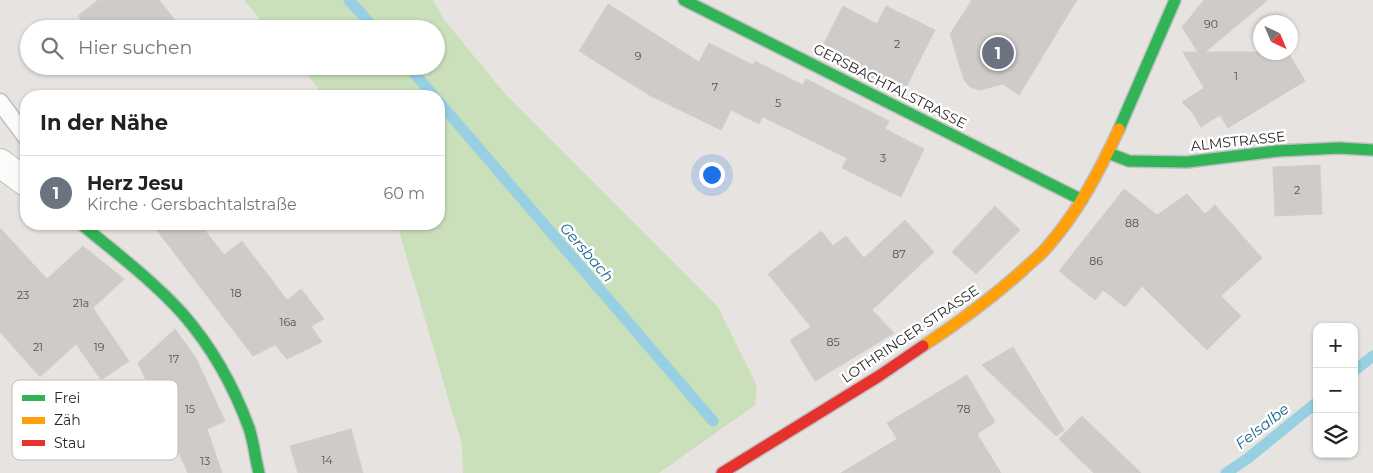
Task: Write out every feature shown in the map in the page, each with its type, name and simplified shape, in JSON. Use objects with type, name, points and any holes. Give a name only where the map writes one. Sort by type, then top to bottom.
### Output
[{"type":"street","name":"GERSBACHTALSTRASSE","points":[[684,0],[1082,200]]},
{"type":"street","name":"LOTHRINGER STRASSE","points":[[722,473],[943,334],[998,292],[1047,248],[1065,226],[1082,200],[1108,153],[1175,0]]},
{"type":"street","name":"ALMSTRASSE","points":[[1108,153],[1130,161],[1187,162],[1286,151],[1338,148],[1373,150]]},
{"type":"street","points":[[0,163],[20,178]]},
{"type":"street","points":[[88,230],[169,299],[189,321],[212,352],[231,385],[249,430],[259,473]]},
{"type":"lane","points":[[0,102],[20,129]]},
{"type":"green space","points":[[244,0],[433,0],[444,20],[261,20]]},
{"type":"green space","points":[[445,21],[507,96],[718,307],[757,386],[755,405],[659,473],[463,473],[462,445],[399,230],[445,230],[445,90],[319,90],[307,75],[445,75]]},
{"type":"building","points":[[98,0],[159,0],[175,20],[81,20],[78,16]]},
{"type":"building","points":[[972,0],[1077,0],[1019,95],[1003,84],[980,90],[970,87],[964,80],[950,34]]},
{"type":"building","points":[[1204,0],[1268,0],[1205,52],[1253,52],[1253,60],[1293,60],[1305,81],[1228,128],[1220,115],[1201,127],[1192,112],[1182,102],[1204,88],[1183,52],[1198,52],[1182,27]]},
{"type":"building","points":[[608,4],[699,62],[709,43],[753,65],[755,61],[803,85],[806,79],[889,121],[885,129],[924,149],[901,197],[842,168],[847,158],[763,117],[759,124],[731,110],[721,130],[649,95],[579,51]]},
{"type":"building","points":[[843,6],[877,24],[886,6],[935,30],[903,93],[820,51]]},
{"type":"building","points":[[1320,165],[1322,214],[1275,216],[1273,167]]},
{"type":"building","points":[[1124,189],[1157,215],[1187,194],[1205,214],[1215,205],[1262,258],[1221,296],[1241,316],[1207,350],[1142,286],[1125,307],[1103,290],[1095,300],[1059,271]]},
{"type":"building","points":[[995,206],[1020,230],[976,274],[952,252]]},
{"type":"building","points":[[905,220],[934,252],[872,310],[894,333],[815,381],[790,340],[811,327],[768,274],[821,231],[833,246],[846,236],[864,258]]},
{"type":"building","points":[[0,228],[47,279],[83,246],[124,279],[93,308],[129,361],[101,380],[76,344],[40,377],[0,332]]},
{"type":"building","points":[[157,230],[205,230],[224,255],[242,241],[287,300],[301,289],[324,319],[311,326],[322,342],[287,359],[275,345],[253,356]]},
{"type":"building","points":[[175,329],[196,358],[225,421],[207,429],[222,473],[188,473],[178,451],[178,380],[146,380],[138,363]]},
{"type":"building","points":[[1013,347],[1064,430],[1056,436],[982,365]]},
{"type":"building","points":[[967,375],[995,422],[977,434],[1001,473],[841,473],[897,439],[887,423]]},
{"type":"building","points":[[1082,416],[1141,473],[1094,473],[1078,458],[1059,439]]},
{"type":"building","points":[[351,429],[363,473],[298,473],[290,446]]},
{"type":"waterway","name":"Gersbach","points":[[349,0],[367,20]]},
{"type":"waterway","name":"Gersbach","points":[[416,75],[429,90]]},
{"type":"waterway","name":"Gersbach","points":[[445,109],[713,421]]},
{"type":"waterway","name":"Felsalbe","points":[[1358,368],[1373,356]]},
{"type":"waterway","name":"Felsalbe","points":[[1226,473],[1247,459],[1313,405]]},
{"type":"traffic: fast","points":[[684,0],[1082,200]]},
{"type":"traffic: fast","points":[[1119,129],[1175,0]]},
{"type":"traffic: fast","points":[[1108,153],[1129,161],[1187,162],[1277,151],[1339,148],[1373,150]]},
{"type":"traffic: fast","points":[[88,230],[158,289],[182,313],[203,339],[229,382],[243,413],[251,434],[259,473]]},
{"type":"traffic: slow","points":[[923,346],[987,300],[1045,249],[1079,205],[1119,129]]},
{"type":"traffic: jam","points":[[722,473],[879,376],[923,346]]},
{"type":"place","name":"Herz Jesu","points":[[998,53]]}]
